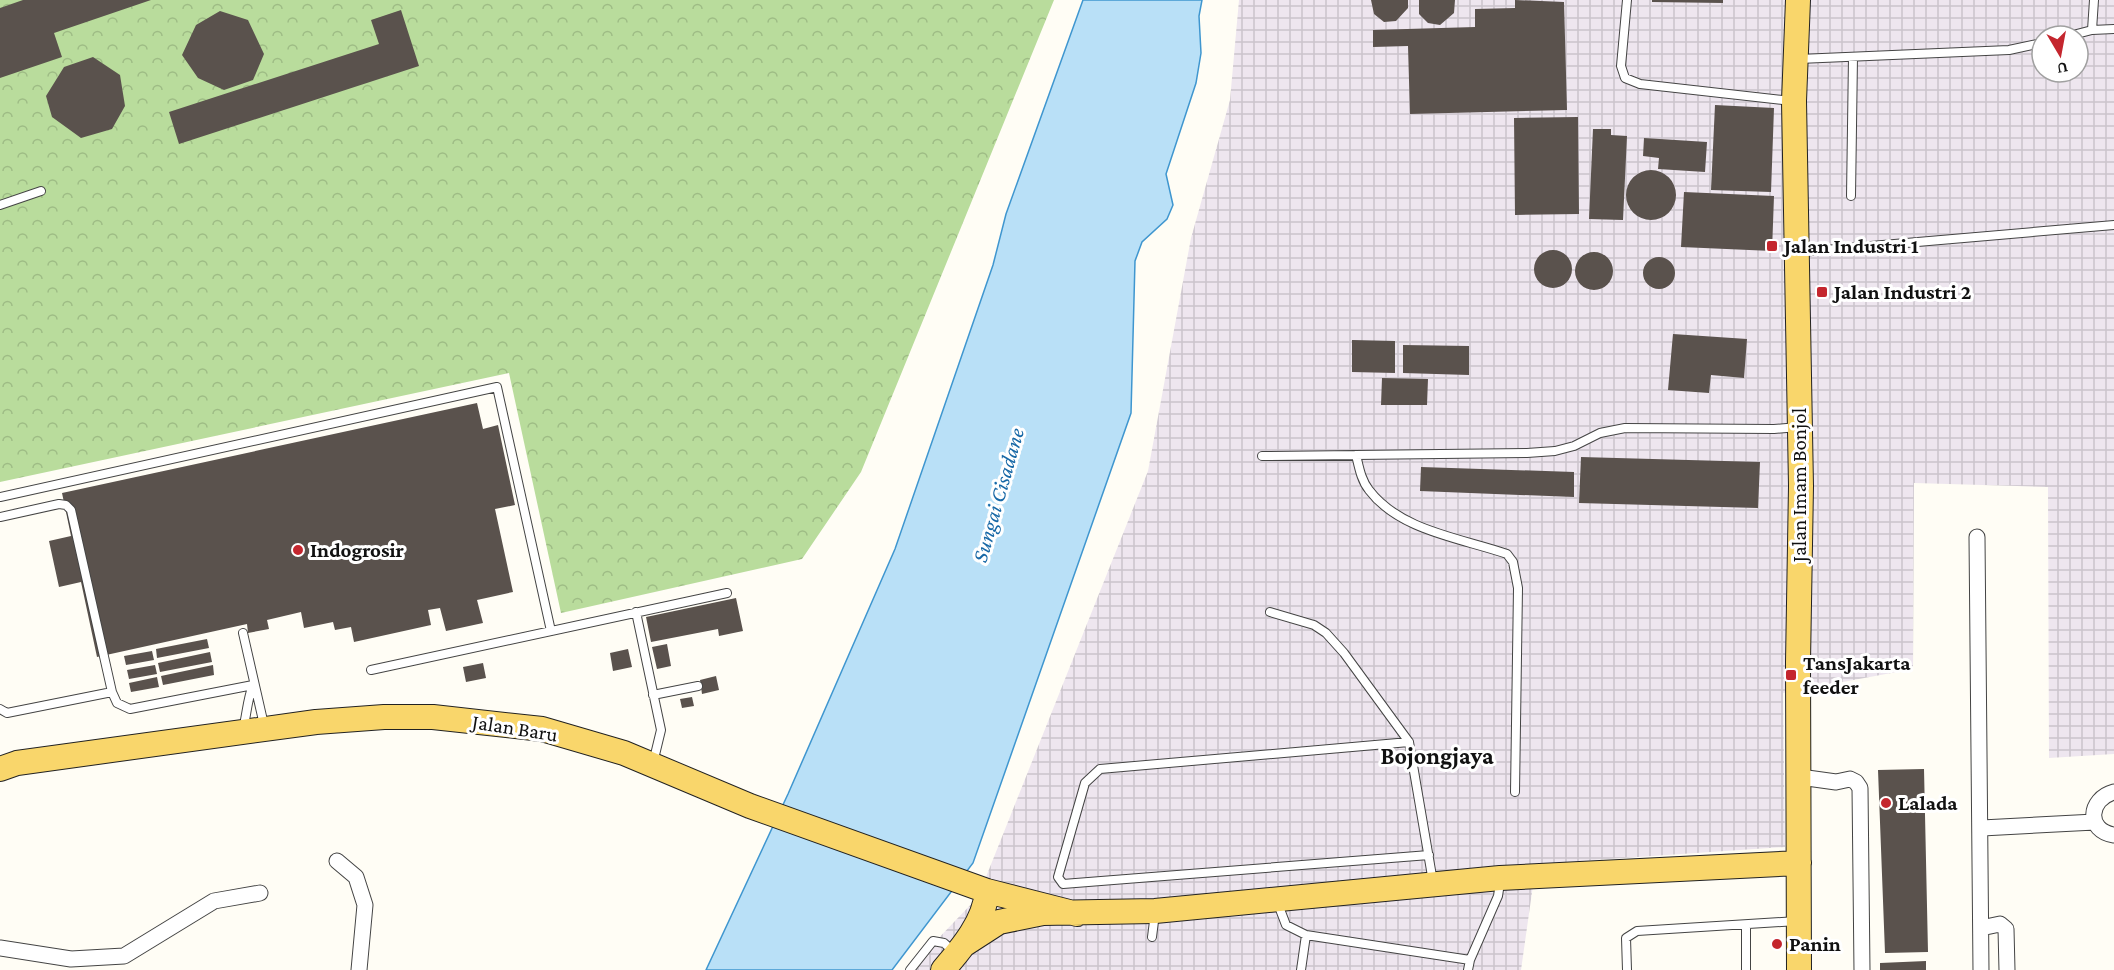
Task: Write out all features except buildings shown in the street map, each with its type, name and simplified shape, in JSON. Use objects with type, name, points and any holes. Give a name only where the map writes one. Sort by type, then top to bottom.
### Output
[{"type":"main road","name":"Jalan Imam Bonjol","points":[[1798,0],[1794,101],[1800,427],[1799,970]]},
{"type":"main road","name":"Jalan Baru","points":[[6,764],[254,730],[384,717],[475,721],[542,729],[652,764],[750,806],[983,889],[1077,914]]},
{"type":"main road","points":[[955,956],[1008,919],[1043,913],[1155,911],[1500,878],[1799,862]]},
{"type":"main road","points":[[955,956],[984,911],[983,889]]},
{"type":"street","points":[[1977,537],[1978,750],[1982,828],[1981,970]]},
{"type":"street","points":[[1800,777],[1836,782],[1850,780],[1856,782],[1860,788],[1862,796],[1862,970]]},
{"type":"street","points":[[2114,792],[2104,794],[2097,802],[2093,812],[2095,822],[2100,829],[2114,835]]},
{"type":"street","points":[[1982,828],[2095,822]]},
{"type":"street","points":[[337,861],[356,877],[365,905],[359,970]]},
{"type":"street","points":[[0,948],[71,959],[124,956],[214,901],[260,893]]},
{"type":"street","points":[[1981,928],[2000,924],[2006,929],[2007,970]]},
{"type":"lane","points":[[1627,0],[1621,66],[1625,78],[1640,84],[1794,101]]},
{"type":"lane","points":[[2094,0],[2092,30],[2114,29]]},
{"type":"lane","points":[[1795,58],[1808,61],[2009,50],[2030,46]]},
{"type":"lane","points":[[1851,196],[1852,57]]},
{"type":"lane","points":[[0,205],[41,191]]},
{"type":"lane","points":[[1796,253],[2114,225]]},
{"type":"lane","points":[[0,497],[497,387],[550,631]]},
{"type":"lane","points":[[1262,456],[1555,451],[1574,446],[1600,433],[1625,428],[1774,429],[1800,427]]},
{"type":"lane","points":[[1356,455],[1369,489],[1392,512],[1406,521],[1507,554],[1513,562],[1518,588],[1515,792]]},
{"type":"lane","points":[[0,517],[59,504],[66,505],[71,510],[112,692],[117,703],[130,709],[253,685]]},
{"type":"lane","points":[[371,670],[726,593]]},
{"type":"lane","points":[[636,612],[661,730],[652,764]]},
{"type":"lane","points":[[1270,612],[1314,625],[1326,633],[1344,652],[1409,742],[1433,884]]},
{"type":"lane","points":[[243,633],[253,685],[254,730]]},
{"type":"lane","points":[[253,685],[247,702],[254,730]]},
{"type":"lane","points":[[653,695],[698,687]]},
{"type":"lane","points":[[0,708],[7,713],[112,692]]},
{"type":"lane","points":[[1409,742],[1100,769],[1086,783],[1058,877],[1063,884],[1429,855]]},
{"type":"lane","points":[[1468,970],[1470,960],[1498,896],[1500,878]]},
{"type":"lane","points":[[1276,900],[1286,925],[1306,934],[1470,960]]},
{"type":"lane","points":[[1152,937],[1155,911]]},
{"type":"lane","points":[[1628,970],[1626,938],[1631,933],[1799,921]]},
{"type":"lane","points":[[1746,925],[1746,970]]},
{"type":"lane","points":[[1301,970],[1306,934]]},
{"type":"lane","points":[[910,970],[933,942],[944,944],[955,956]]},
{"type":"shaded area","points":[[1239,0],[2114,0],[2114,754],[2049,758],[2048,487],[1914,483],[1913,669],[1783,693],[1785,847],[1536,864],[1521,970],[908,970],[978,897],[1148,471],[1191,238],[1230,100]]},
{"type":"green space","points":[[0,0],[1054,0],[861,472],[802,559],[561,613],[509,373],[0,482]]},
{"type":"water","name":"Sungai Cisadane","points":[[1083,0],[1202,0],[1199,16],[1201,53],[1196,83],[1166,174],[1173,205],[1167,219],[1142,242],[1135,261],[1131,413],[973,863],[892,970],[706,970],[788,794],[895,549],[993,265],[1006,214]]},
{"type":"place","name":"Jalan Industri 1","points":[[1772,246]]},
{"type":"place","name":"Jalan Industri 2","points":[[1822,292]]},
{"type":"place","name":"Indogrosir","points":[[298,550]]},
{"type":"place","name":"TansJakarta feeder","points":[[1791,675]]},
{"type":"place","name":"Lalada","points":[[1886,803]]},
{"type":"place","name":"Panin","points":[[1777,944]]},
{"type":"district","name":"Bojongjaya","points":[[1437,755]]}]
